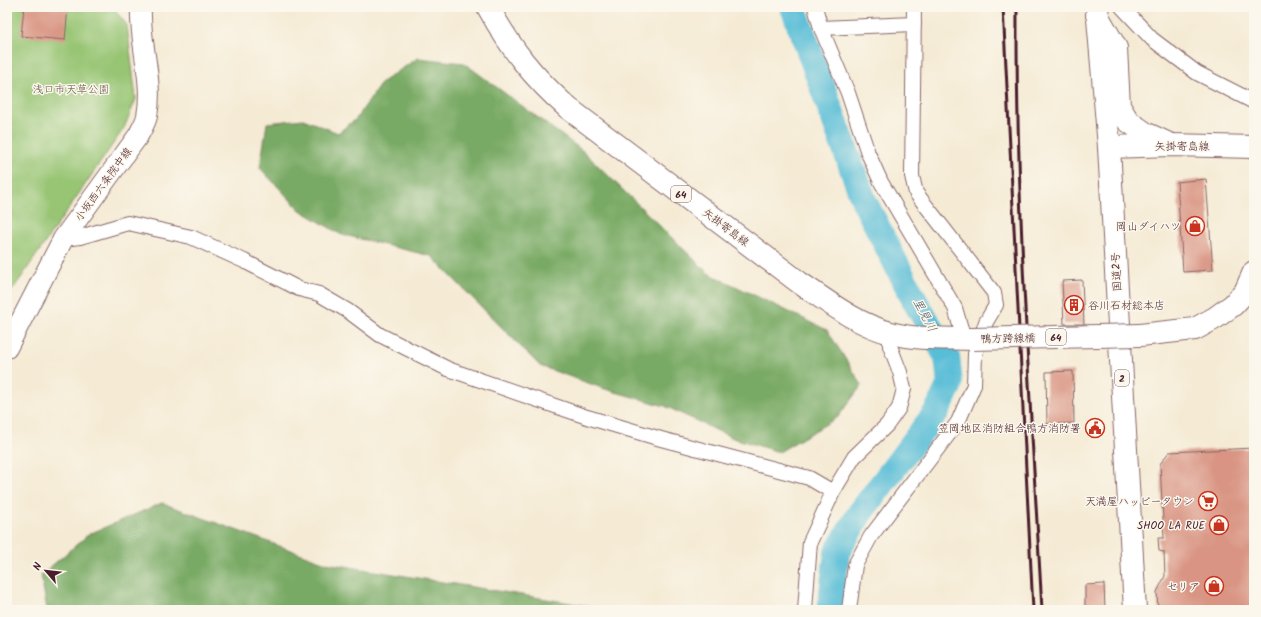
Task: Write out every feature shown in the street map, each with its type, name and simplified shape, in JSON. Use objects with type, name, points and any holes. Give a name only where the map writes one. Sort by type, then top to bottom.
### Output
[{"type":"main road","name":"小坂西六条院中線","points":[[7,348],[63,239],[130,147],[147,116],[148,89],[140,19],[141,7]]},
{"type":"main road","name":"矢掛寄島線","points":[[488,7],[500,29],[521,61],[542,85],[568,108],[800,283],[835,307],[864,322],[900,335],[964,339]]},
{"type":"main road","points":[[1097,11],[1116,48],[1119,106],[1128,121],[1145,133],[1171,145]]},
{"type":"main road","name":"国道2号","points":[[1097,11],[1109,147],[1135,610]]},
{"type":"main road","name":"矢掛寄島線","points":[[1109,147],[1171,145],[1254,147]]},
{"type":"main road","name":"鴨方跨線橋","points":[[964,339],[1140,335],[1195,329],[1215,318],[1232,305],[1245,292],[1254,272]]},
{"type":"street","points":[[815,7],[821,28],[848,93],[873,165],[881,182],[955,308],[964,339]]},
{"type":"street","points":[[849,610],[855,565],[871,536],[958,422],[968,402],[974,385],[975,354],[986,322],[996,305],[994,293],[916,193],[912,176],[914,7]]},
{"type":"street","points":[[1122,7],[1152,39],[1197,73],[1254,102]]},
{"type":"street","points":[[821,28],[914,24]]},
{"type":"street","points":[[63,239],[80,237],[128,223],[191,238],[244,261],[298,289],[319,294],[348,311],[380,335],[448,369],[587,417],[653,437],[809,478],[834,492]]},
{"type":"street","points":[[805,610],[810,542],[834,492],[854,457],[887,425],[899,408],[904,389],[900,372],[890,346],[900,335]]},
{"type":"green space","name":"浅口市天草公園","points":[[7,7],[112,7],[127,25],[136,99],[124,128],[7,298]]},
{"type":"green space","points":[[418,58],[464,63],[583,151],[708,273],[827,330],[862,385],[838,417],[779,452],[733,438],[665,406],[605,389],[540,366],[431,256],[340,234],[300,210],[260,168],[267,123],[303,119],[338,133],[356,119],[382,82]]},
{"type":"green space","points":[[162,503],[326,563],[601,608],[601,610],[47,610],[41,575],[89,534]]},
{"type":"building","points":[[24,7],[68,7],[65,40],[21,36]]},
{"type":"building","name":"岡山ダイハツ","points":[[1206,179],[1213,270],[1183,272],[1177,182]]},
{"type":"building","name":"谷川石材総本店","points":[[1082,280],[1084,324],[1064,324],[1062,281]]},
{"type":"building","points":[[1073,371],[1074,423],[1047,424],[1046,372]]},
{"type":"building","name":"天満屋ハッピータウン","points":[[1254,448],[1254,610],[1158,610],[1157,592],[1165,576],[1164,552],[1159,551],[1158,538],[1164,538],[1160,464],[1169,452]]},
{"type":"building","points":[[1104,584],[1105,610],[1085,610],[1085,585]]},
{"type":"waterway","name":"里見川","points":[[793,7],[864,201],[916,303],[947,357],[950,384],[937,411],[860,513],[837,552],[830,610]]},
{"type":"railway","points":[[1003,7],[1033,610]]},
{"type":"railway","points":[[1017,7],[1017,82],[1022,233],[1042,610]]},
{"type":"place","name":"岡山ダイハツ","points":[[1195,226]]},
{"type":"place","name":"谷川石材総本店","points":[[1074,305]]},
{"type":"place","name":"笠岡地区消防組合鴨方消防署","points":[[1095,428]]},
{"type":"place","name":"天満屋ハッピータウン","points":[[1208,501]]},
{"type":"place","name":"SHOO LA RUE","points":[[1219,525]]},
{"type":"place","name":"セリア","points":[[1214,586]]}]
